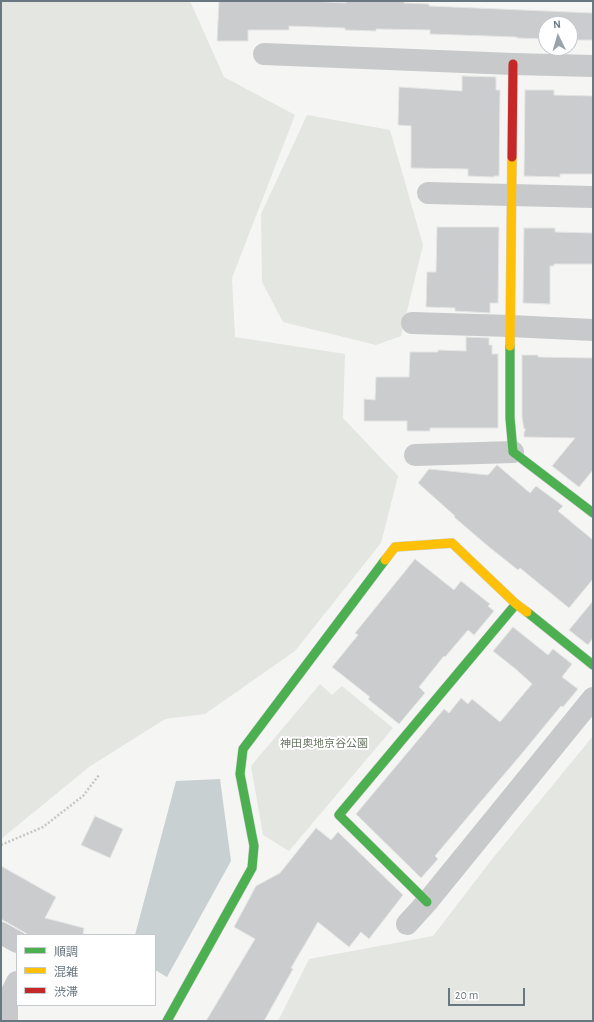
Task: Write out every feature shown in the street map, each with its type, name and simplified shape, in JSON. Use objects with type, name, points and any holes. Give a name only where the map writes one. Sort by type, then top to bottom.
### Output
[{"type":"street","points":[[264,54],[593,66]]},
{"type":"street","points":[[513,64],[510,326],[510,418],[513,452]]},
{"type":"street","points":[[428,193],[593,197]]},
{"type":"street","points":[[412,323],[593,330]]},
{"type":"street","points":[[415,456],[513,452],[593,513]]},
{"type":"street","points":[[167,1021],[252,868],[254,846],[240,774],[243,749],[395,547],[452,543],[516,604],[593,665]]},
{"type":"street","points":[[427,902],[339,816],[516,604]]},
{"type":"street","points":[[406,924],[427,902],[593,698]]},
{"type":"street","points":[[1,933],[16,941]]},
{"type":"street","points":[[7,1021],[8,1002],[16,984]]},
{"type":"path","points":[[1,845],[43,827],[83,796],[99,775]]},
{"type":"green space","points":[[1,1],[190,1],[224,77],[295,115],[232,278],[235,337],[345,354],[343,418],[398,476],[381,543],[295,651],[205,714],[165,719],[89,767],[1,839]]},
{"type":"green space","points":[[307,115],[390,130],[423,245],[401,336],[376,345],[283,322],[262,282],[261,214]]},
{"type":"green space","name":"神田奥地京谷公園","points":[[320,684],[332,695],[342,686],[393,728],[289,851],[263,835],[251,766]]},
{"type":"green space","points":[[593,736],[593,1021],[278,1021],[309,959],[433,936],[493,858]]},
{"type":"shaded area","points":[[220,779],[231,861],[167,977],[156,971],[156,934],[135,934],[176,781]]},
{"type":"building","points":[[219,1],[310,1],[346,3],[346,1],[404,1],[404,3],[429,4],[429,6],[593,13],[593,40],[578,40],[578,16],[538,16],[538,39],[430,34],[430,30],[376,29],[376,31],[345,30],[345,28],[289,26],[289,30],[248,30],[248,41],[217,41]]},
{"type":"building","points":[[462,76],[496,77],[496,90],[500,90],[499,176],[468,176],[468,169],[411,168],[411,126],[398,125],[399,87],[462,91]]},
{"type":"building","points":[[525,90],[554,90],[554,95],[593,96],[593,174],[560,174],[560,177],[524,176]]},
{"type":"building","points":[[437,227],[499,227],[498,303],[490,303],[490,313],[455,311],[455,308],[426,307],[427,272],[436,272]]},
{"type":"building","points":[[524,228],[555,228],[555,232],[593,233],[593,264],[554,264],[554,266],[550,266],[550,304],[523,303]]},
{"type":"building","points":[[466,337],[489,338],[489,345],[492,345],[492,354],[498,354],[498,428],[430,428],[430,431],[407,431],[407,421],[364,421],[364,399],[375,400],[376,377],[409,377],[410,352],[438,352],[438,350],[466,351]]},
{"type":"building","points":[[522,355],[538,355],[538,357],[593,358],[593,470],[579,487],[552,466],[575,438],[524,437],[524,432],[526,429],[524,429],[522,417]]},
{"type":"building","points":[[497,465],[530,493],[536,486],[563,506],[558,511],[593,540],[593,579],[569,608],[520,568],[518,570],[489,547],[418,483],[429,469],[488,475]]},
{"type":"building","points":[[415,559],[454,590],[461,581],[490,604],[488,606],[494,611],[474,635],[468,630],[445,657],[444,656],[419,687],[425,693],[399,724],[368,699],[370,697],[332,667],[358,635],[355,633]]},
{"type":"building","points":[[593,601],[593,638],[588,645],[569,630]]},
{"type":"building","points":[[513,627],[548,655],[553,649],[572,664],[562,677],[578,689],[563,707],[561,706],[435,856],[438,859],[421,878],[356,814],[444,709],[449,713],[461,698],[468,704],[472,699],[500,722],[532,684],[493,651]]},
{"type":"building","points":[[95,816],[123,829],[110,858],[81,845]]},
{"type":"building","points":[[316,828],[331,840],[338,832],[403,895],[369,939],[361,932],[349,947],[318,922],[291,968],[293,969],[264,1021],[206,1021],[255,939],[234,927],[256,886],[280,873]]},
{"type":"building","points":[[1,866],[56,897],[45,918],[84,928],[83,934],[27,934],[1,919]]},
{"type":"traffic: fast","points":[[510,346],[510,418],[513,452],[593,513]]},
{"type":"traffic: fast","points":[[167,1021],[252,868],[254,846],[240,774],[243,749],[385,560]]},
{"type":"traffic: fast","points":[[427,902],[339,815],[516,604]]},
{"type":"traffic: fast","points":[[527,612],[593,665]]},
{"type":"traffic: slow","points":[[510,346],[512,157]]},
{"type":"traffic: slow","points":[[385,560],[395,547],[452,543],[516,604],[527,612]]},
{"type":"traffic: jam","points":[[512,157],[513,64]]}]
